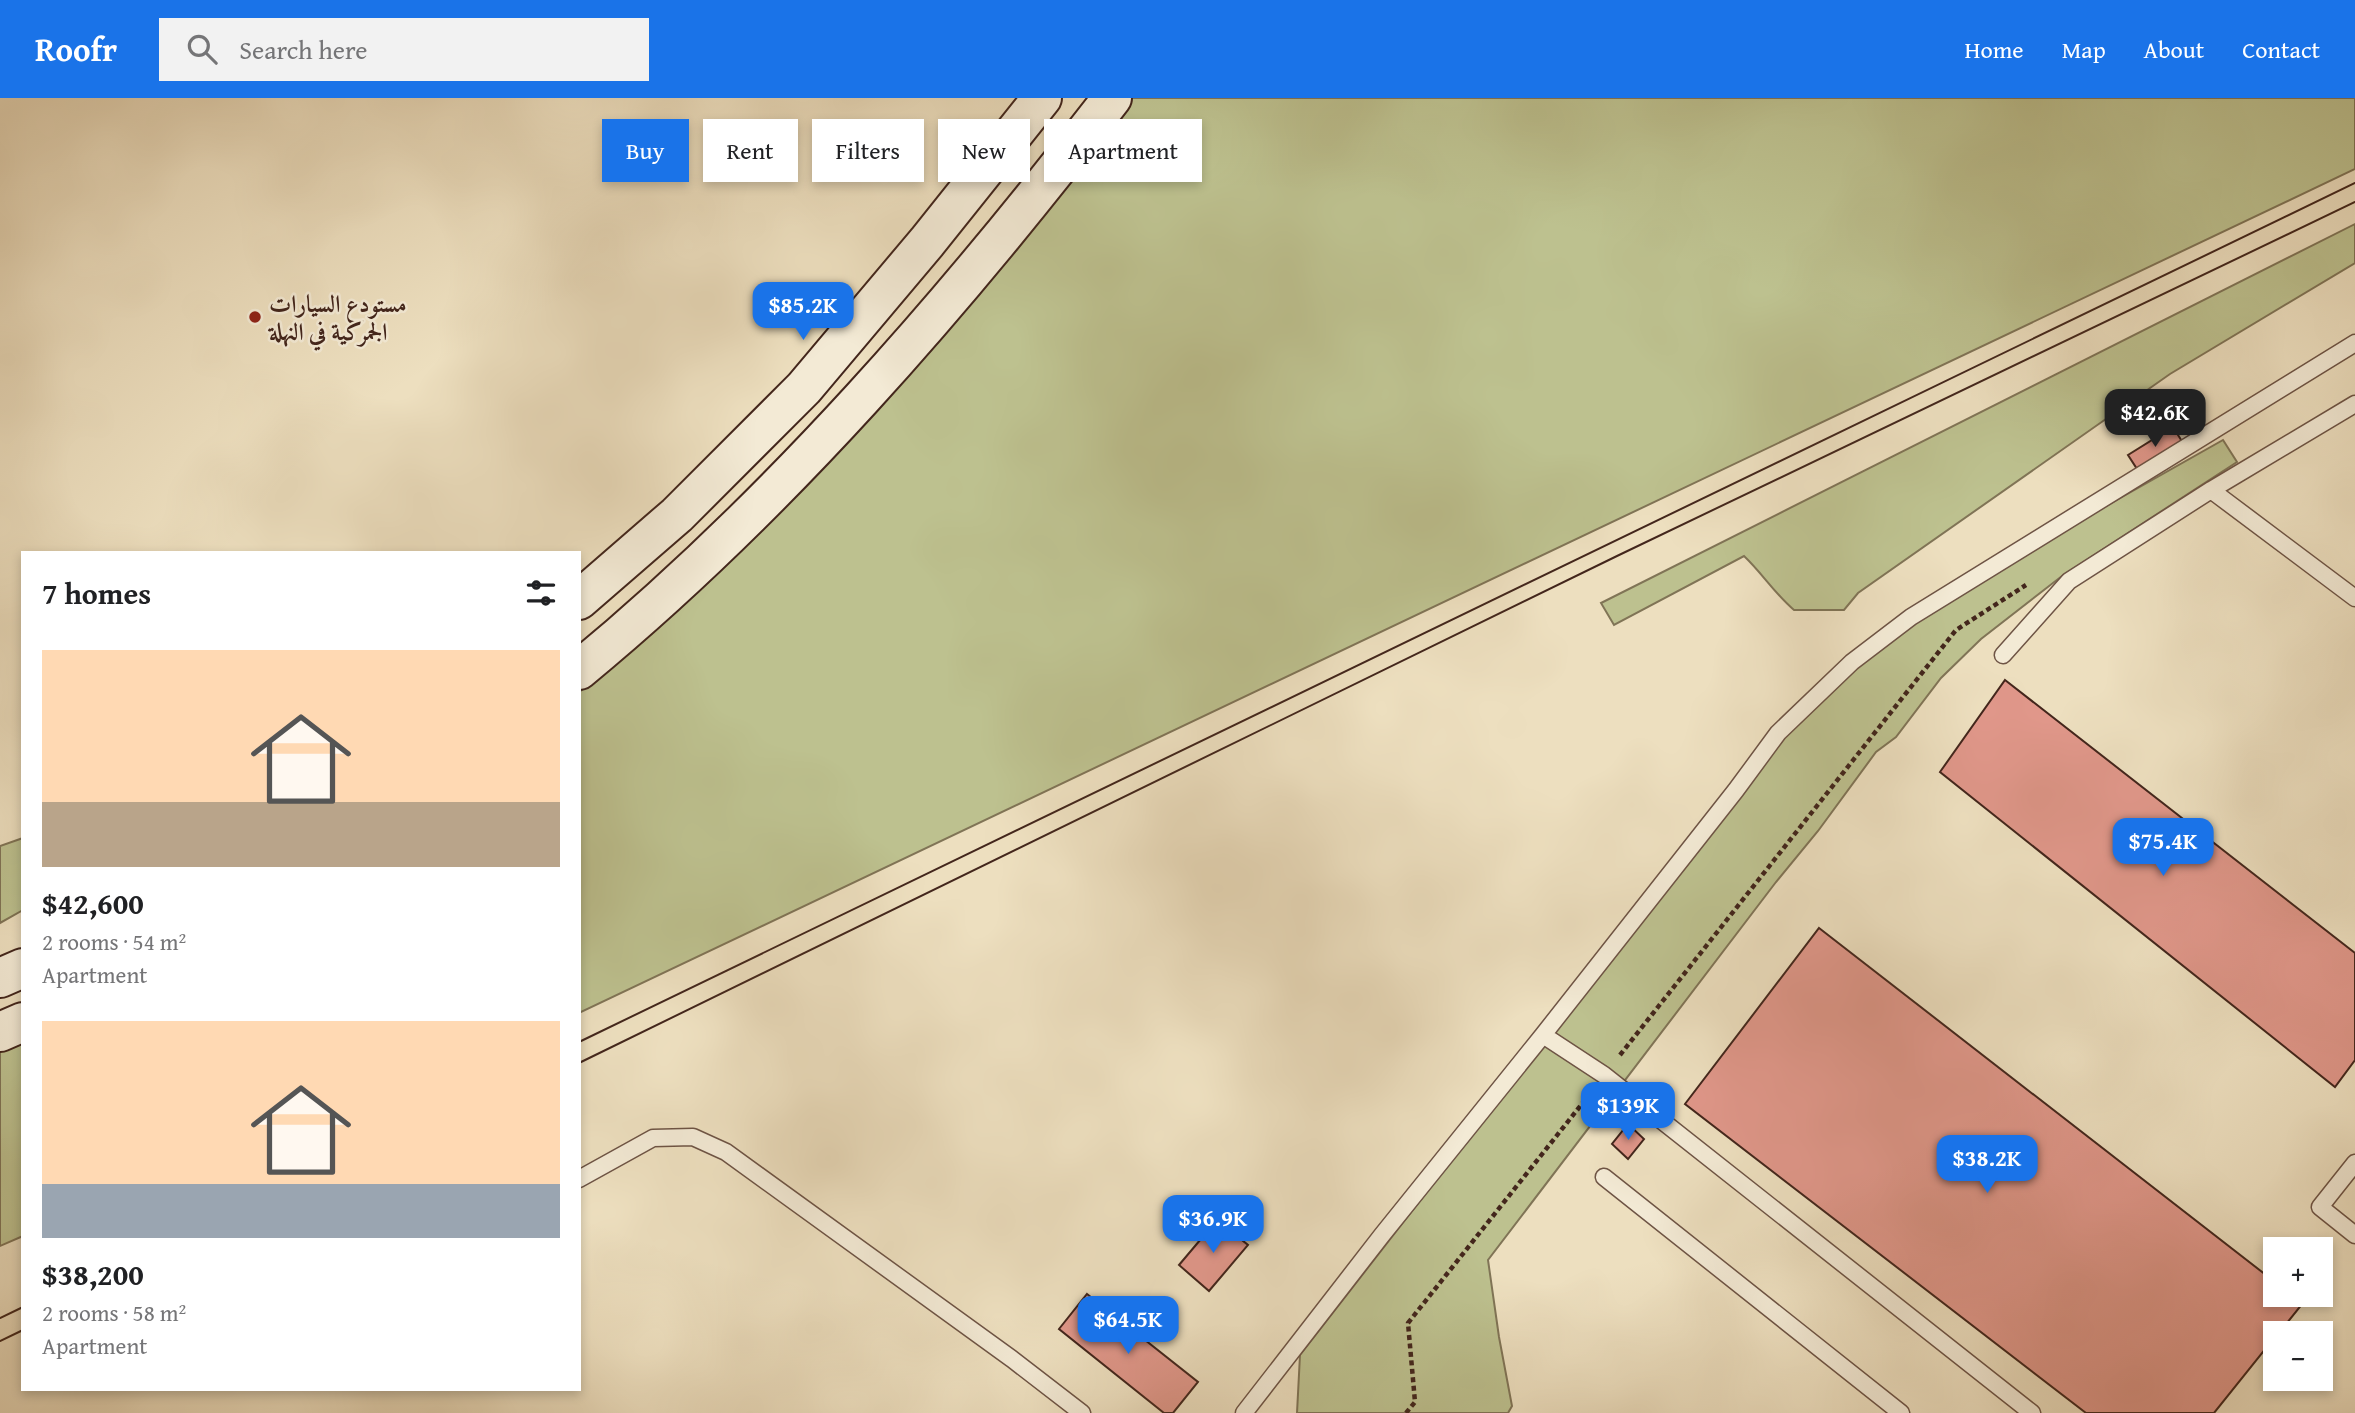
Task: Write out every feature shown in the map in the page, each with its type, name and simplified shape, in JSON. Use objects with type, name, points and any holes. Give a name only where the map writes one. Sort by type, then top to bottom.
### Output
[{"type":"main road","points":[[581,598],[677,515],[804,388],[927,242],[1042,98]]},
{"type":"main road","points":[[581,668],[685,579],[777,488],[920,333],[1019,216],[1112,98]]},
{"type":"main road","points":[[0,978],[21,969]]},
{"type":"main road","points":[[0,1032],[21,1023]]},
{"type":"lane","points":[[1244,1413],[1736,790],[1777,733],[1852,663],[1911,617],[2355,343]]},
{"type":"lane","points":[[2003,654],[2069,581],[2211,490],[2355,404]]},
{"type":"lane","points":[[2211,490],[2355,598]]},
{"type":"lane","points":[[1543,1035],[1604,1075],[2032,1413]]},
{"type":"lane","points":[[581,1178],[653,1138],[693,1137],[726,1152],[1012,1359],[1082,1413]]},
{"type":"lane","points":[[2355,1163],[2320,1207],[2355,1235]]},
{"type":"lane","points":[[1604,1177],[1901,1413]]},
{"type":"path","points":[[1406,1413],[1415,1402],[1408,1324],[1956,630],[2026,585]]},
{"type":"green space","points":[[1124,98],[2355,98],[2355,169],[581,1012],[581,691],[602,676],[773,513],[1053,182],[1202,182],[1202,119],[1106,119]]},
{"type":"green space","points":[[2355,224],[2355,263],[2170,374],[1858,593],[1844,610],[1794,610],[1744,556],[1614,625],[1601,603]]},
{"type":"green space","points":[[2223,440],[2237,462],[2062,576],[1981,639],[1941,678],[1896,737],[1876,752],[1488,1260],[1512,1406],[1508,1413],[1297,1413],[1300,1355],[1800,712],[1948,595]]},
{"type":"green space","points":[[21,839],[21,911],[0,923],[0,846]]},
{"type":"green space","points":[[21,1038],[21,1237],[0,1246],[0,1047]]},
{"type":"building","points":[[2173,427],[2183,443],[2139,472],[2128,455]]},
{"type":"building","points":[[2005,680],[2355,953],[2355,1060],[2335,1087],[1940,772]]},
{"type":"building","points":[[1819,928],[2263,1273],[2263,1307],[2300,1307],[2288,1321],[2263,1321],[2263,1352],[2214,1413],[2086,1413],[1685,1104]]},
{"type":"building","points":[[1628,1124],[1644,1139],[1628,1159],[1612,1144]]},
{"type":"building","points":[[1217,1220],[1248,1245],[1209,1291],[1179,1265]]},
{"type":"building","points":[[1087,1294],[1198,1382],[1173,1413],[1164,1413],[1059,1329]]},
{"type":"tram line","points":[[581,1041],[2355,183]]},
{"type":"tram line","points":[[581,1062],[1617,556],[2355,202]]},
{"type":"tram line","points":[[0,1318],[21,1308]]},
{"type":"tram line","points":[[0,1341],[21,1331]]},
{"type":"place","name":"مستودع السيارات الجمركية في النهلة","points":[[255,317]]}]
